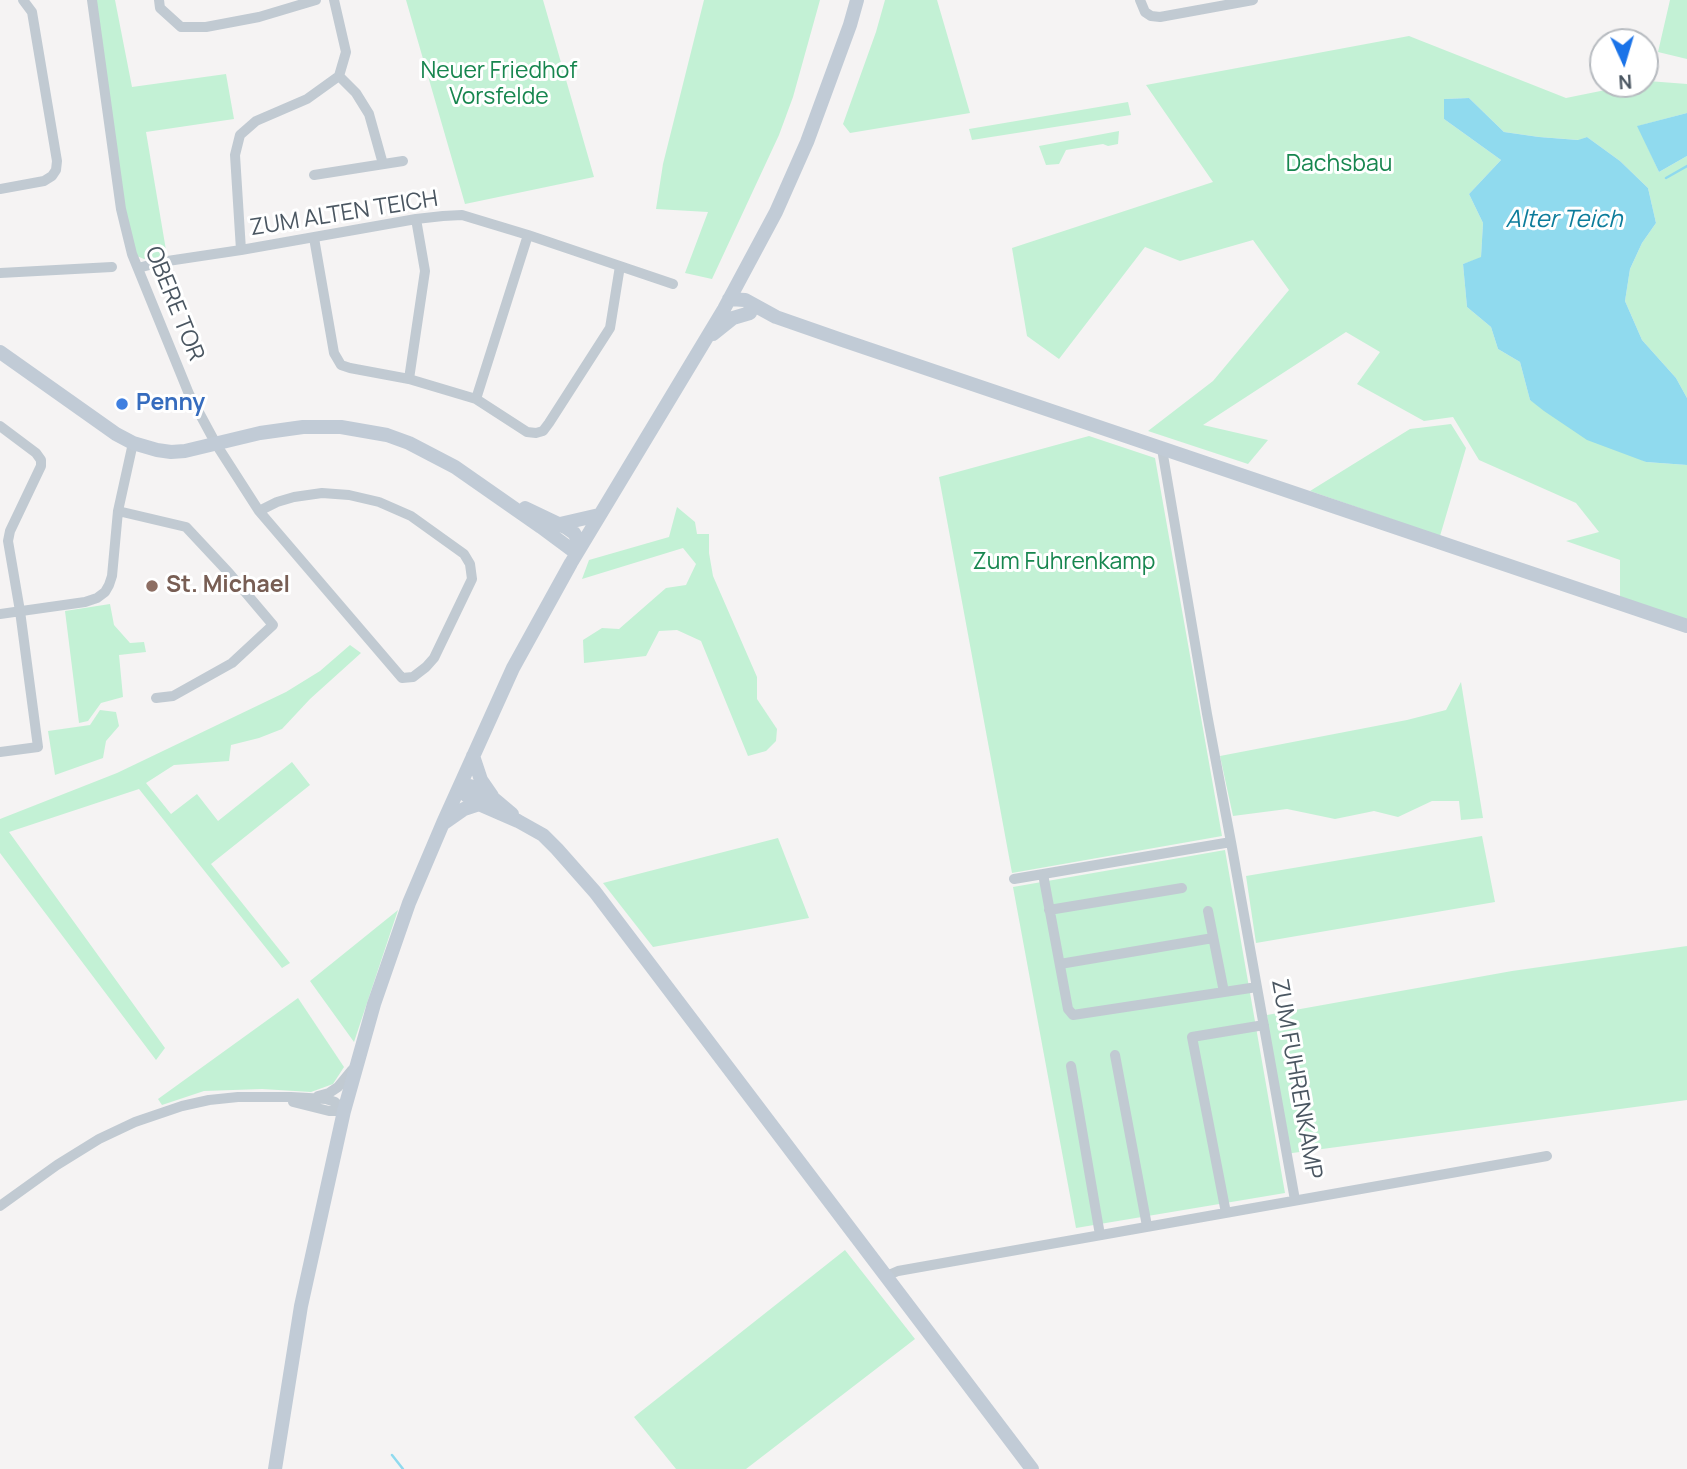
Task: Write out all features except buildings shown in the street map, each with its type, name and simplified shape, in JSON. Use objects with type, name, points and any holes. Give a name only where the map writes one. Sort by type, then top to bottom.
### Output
[{"type":"main road","points":[[275,1469],[301,1306],[344,1111],[374,1004],[409,903],[513,668],[579,549],[729,299],[776,212],[807,142],[857,0]]},
{"type":"main road","points":[[729,299],[738,308],[750,313],[776,317],[1687,626]]},
{"type":"main road","points":[[729,299],[746,300],[776,317]]},
{"type":"main road","points":[[702,345],[730,320],[750,313]]},
{"type":"main road","points":[[0,352],[116,434],[133,443],[158,450],[170,452],[194,449],[260,433],[303,427],[341,427],[387,435],[409,443],[455,467],[579,549]]},
{"type":"main road","points":[[496,495],[574,533],[579,549]]},
{"type":"main road","points":[[560,524],[599,515]]},
{"type":"main road","points":[[473,756],[481,780],[493,798]]},
{"type":"main road","points":[[460,786],[470,786],[493,798],[519,821]]},
{"type":"main road","points":[[460,786],[467,796],[479,804],[519,821],[543,835],[595,892],[1032,1469]]},
{"type":"main road","points":[[443,823],[464,809],[479,804]]},
{"type":"street","points":[[0,189],[44,181],[57,170],[33,12],[23,0]]},
{"type":"street","name":"OBERE TOR","points":[[92,0],[121,209],[132,254],[189,394],[216,444],[259,510],[402,678],[416,675],[434,658],[472,579],[470,564],[464,554],[411,516],[379,502],[349,495],[322,493],[294,497],[259,510]]},
{"type":"street","points":[[159,0],[160,8],[181,27],[206,27],[259,17],[316,0]]},
{"type":"street","points":[[241,250],[235,155],[240,135],[256,121],[307,99],[339,76],[345,52],[334,0]]},
{"type":"street","points":[[1140,0],[1145,12],[1160,17],[1253,0]]},
{"type":"street","points":[[339,76],[356,93],[369,114],[383,164]]},
{"type":"street","points":[[314,175],[403,161]]},
{"type":"street","name":"ZUM ALTEN TEICH","points":[[138,268],[416,219],[462,215],[673,284]]},
{"type":"street","points":[[409,379],[425,271],[416,219]]},
{"type":"street","points":[[476,399],[528,235]]},
{"type":"street","points":[[314,237],[334,353],[341,365],[409,379],[476,399],[527,432],[536,433],[543,431],[610,328],[620,266]]},
{"type":"street","points":[[0,273],[112,267]]},
{"type":"street","points":[[0,426],[36,453],[41,460],[41,466],[10,531],[8,541],[38,747],[0,752]]},
{"type":"street","points":[[0,614],[85,601],[97,598],[105,592],[112,576],[118,511],[133,443]]},
{"type":"street","name":"ZUM FUHRENKAMP","points":[[1162,449],[1295,1200]]},
{"type":"street","points":[[118,511],[186,527],[274,625],[232,663],[173,696],[156,698]]},
{"type":"street","points":[[1014,879],[1231,842]]},
{"type":"street","points":[[1043,874],[1068,1009],[1073,1015],[1257,986]]},
{"type":"street","points":[[1049,910],[1182,888]]},
{"type":"street","points":[[1208,911],[1224,992]]},
{"type":"street","points":[[1060,964],[1213,937]]},
{"type":"street","points":[[1226,1213],[1192,1037],[1264,1026]]},
{"type":"street","points":[[1115,1055],[1147,1226]]},
{"type":"street","points":[[314,1098],[338,1087],[358,1061]]},
{"type":"street","points":[[1071,1066],[1100,1235]]},
{"type":"street","points":[[0,1206],[99,1139],[146,1118],[182,1106],[238,1097],[314,1098],[335,1102],[344,1111]]},
{"type":"street","points":[[272,1097],[329,1111],[344,1111]]},
{"type":"street","points":[[887,1279],[898,1271],[1546,1156]]},
{"type":"green space","points":[[92,0],[115,0],[132,87],[226,74],[234,119],[146,132],[167,256],[144,259],[132,254]]},
{"type":"green space","name":"Neuer Friedhof Vorsfelde","points":[[406,0],[543,0],[594,177],[465,204]]},
{"type":"green space","points":[[704,0],[820,0],[793,97],[779,135],[712,279],[685,273],[708,212],[656,209],[663,164]]},
{"type":"green space","points":[[885,0],[937,0],[970,113],[850,133],[843,124]]},
{"type":"green space","points":[[1670,0],[1687,0],[1687,59],[1659,52]]},
{"type":"green space","name":"Dachsbau","points":[[1409,36],[1566,98],[1589,93],[1589,98],[1659,98],[1659,82],[1687,84],[1687,113],[1638,126],[1659,172],[1687,156],[1687,398],[1676,378],[1642,340],[1625,301],[1630,269],[1642,243],[1656,223],[1648,188],[1620,161],[1587,137],[1579,140],[1504,132],[1469,98],[1444,99],[1444,119],[1501,160],[1469,194],[1483,223],[1481,258],[1463,264],[1467,307],[1491,327],[1498,349],[1520,362],[1530,400],[1646,462],[1687,465],[1687,624],[1620,600],[1620,560],[1566,541],[1599,532],[1576,503],[1479,460],[1453,417],[1424,421],[1357,384],[1380,352],[1346,332],[1203,425],[1268,440],[1248,464],[1148,431],[1213,381],[1289,290],[1253,240],[1180,261],[1145,247],[1059,359],[1027,336],[1012,248],[1213,182],[1146,85]]},
{"type":"green space","points":[[1128,102],[1131,115],[972,140],[969,129]]},
{"type":"green space","points":[[1119,131],[1118,144],[1066,150],[1059,164],[1046,165],[1039,146]]},
{"type":"green space","points":[[1451,424],[1466,448],[1440,536],[1310,491],[1410,429]]},
{"type":"green space","name":"Zum Fuhrenkamp","points":[[1089,436],[1155,458],[1222,836],[1012,873],[939,477]]},
{"type":"green space","points":[[677,507],[695,522],[697,534],[709,534],[713,576],[757,677],[757,699],[777,729],[776,741],[766,751],[748,756],[701,641],[677,630],[659,631],[646,656],[584,663],[583,640],[602,628],[619,629],[666,588],[686,585],[696,564],[683,548],[582,579],[589,560],[669,537]]},
{"type":"green space","points":[[110,604],[114,625],[130,643],[144,642],[146,652],[119,655],[123,697],[101,703],[88,721],[79,723],[65,611]]},
{"type":"green space","points":[[350,645],[361,653],[310,699],[282,729],[231,745],[229,761],[174,765],[146,783],[171,814],[197,794],[218,821],[292,762],[310,785],[211,864],[290,963],[282,968],[139,789],[9,832],[165,1048],[156,1060],[0,853],[0,819],[117,773],[286,692],[320,671]]},
{"type":"green space","points":[[1461,682],[1483,818],[1461,820],[1459,801],[1432,801],[1398,817],[1374,811],[1335,819],[1287,809],[1233,816],[1220,756],[1446,710]]},
{"type":"green space","points":[[100,710],[116,712],[119,726],[106,741],[103,758],[55,775],[48,731],[90,725]]},
{"type":"green space","points":[[1482,836],[1495,902],[1256,943],[1246,876]]},
{"type":"green space","points":[[778,838],[809,918],[653,947],[603,883]]},
{"type":"green space","points":[[1225,850],[1285,1193],[1076,1228],[1013,887]]},
{"type":"green space","points":[[398,910],[354,1042],[310,981]]},
{"type":"green space","points":[[1687,946],[1687,1100],[1285,1154],[1267,1015],[1512,971]]},
{"type":"green space","points":[[298,998],[344,1067],[333,1084],[311,1092],[262,1089],[204,1091],[162,1105],[158,1099]]},
{"type":"green space","points":[[845,1250],[915,1339],[746,1469],[676,1469],[634,1417]]},
{"type":"water","name":"Alter Teich","points":[[1469,98],[1504,132],[1578,140],[1587,137],[1620,161],[1648,188],[1656,223],[1642,243],[1630,269],[1625,301],[1642,340],[1676,378],[1687,398],[1687,465],[1646,462],[1587,440],[1544,411],[1530,400],[1520,362],[1498,349],[1491,327],[1467,307],[1463,264],[1481,257],[1483,223],[1469,194],[1501,160],[1444,119],[1444,99]]},
{"type":"water","points":[[1687,113],[1687,156],[1659,172],[1637,126]]},
{"type":"waterway","points":[[1666,178],[1687,166]]},
{"type":"waterway","points":[[392,1455],[403,1469]]},
{"type":"place","name":"Penny","points":[[122,404]]},
{"type":"place","name":"St. Michael","points":[[152,586]]}]
